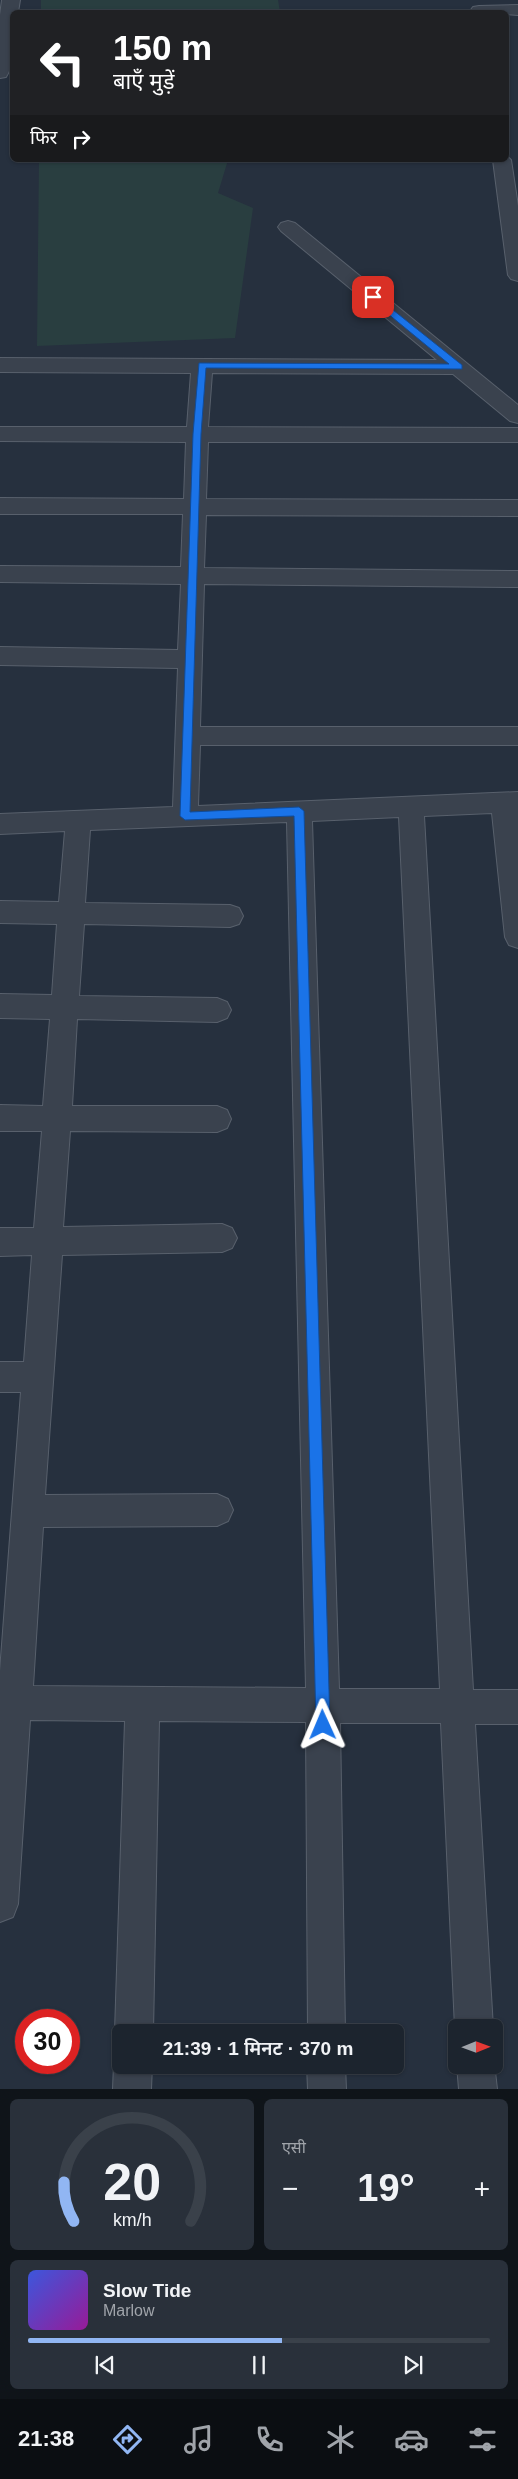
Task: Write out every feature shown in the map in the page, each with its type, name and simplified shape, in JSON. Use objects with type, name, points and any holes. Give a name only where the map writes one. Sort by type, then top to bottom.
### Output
[{"type":"street","points":[[0,73],[11,0]]},
{"type":"street","points":[[479,8],[518,10]]},
{"type":"street","points":[[502,162],[518,276]]},
{"type":"street","points":[[288,227],[518,416]]},
{"type":"street","points":[[0,364],[458,367]]},
{"type":"street","points":[[185,816],[197,434],[202,365]]},
{"type":"street","points":[[0,434],[518,435]]},
{"type":"street","points":[[0,506],[518,508]]},
{"type":"street","points":[[0,574],[518,579]]},
{"type":"street","points":[[0,656],[190,659]]},
{"type":"street","points":[[187,736],[518,736]]},
{"type":"street","points":[[0,824],[511,802],[518,937]]},
{"type":"street","points":[[411,806],[474,2019]]},
{"type":"street","points":[[299,811],[323,1706],[326,2024]]},
{"type":"street","points":[[0,1904],[8,1703],[30,1511],[78,820]]},
{"type":"street","points":[[0,912],[230,916]]},
{"type":"street","points":[[0,1006],[217,1010]]},
{"type":"street","points":[[0,1118],[217,1119]]},
{"type":"street","points":[[0,1242],[222,1238]]},
{"type":"street","points":[[0,1377],[39,1377]]},
{"type":"street","points":[[30,1511],[217,1510]]},
{"type":"street","points":[[8,1703],[518,1707]]},
{"type":"street","points":[[134,2024],[142,1704]]},
{"type":"street","points":[[132,2089],[133,2074]]},
{"type":"street","points":[[326,2074],[327,2089]]},
{"type":"street","points":[[477,2074],[478,2089]]},
{"type":"green space","points":[[41,0],[278,0],[280,10],[41,10]]},
{"type":"green space","points":[[39,162],[227,162],[218,193],[253,208],[235,338],[37,346]]},
{"type":"route","points":[[323,1725],[299,811],[185,816],[197,434],[202,365],[458,367],[373,297]]}]
